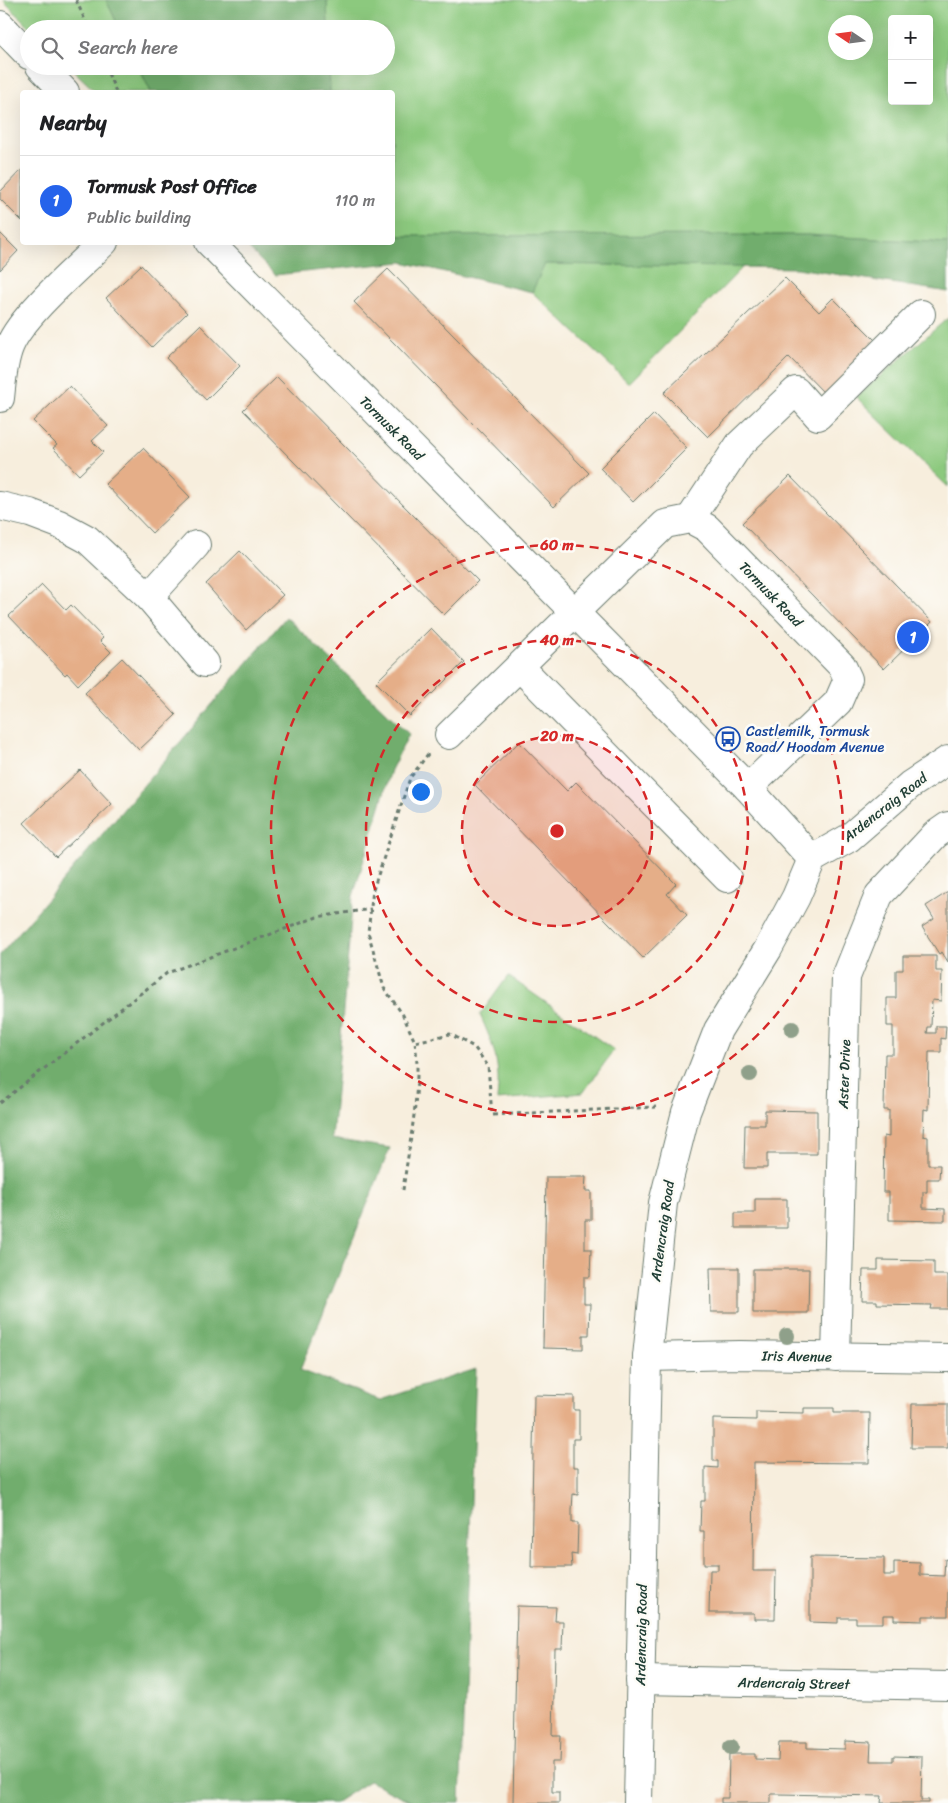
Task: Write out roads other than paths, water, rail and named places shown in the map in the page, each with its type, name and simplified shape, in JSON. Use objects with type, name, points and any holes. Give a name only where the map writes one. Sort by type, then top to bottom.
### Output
[{"type":"street","points":[[49,75],[63,90]]},
{"type":"street","points":[[0,398],[4,367],[11,344],[27,319],[101,245]]},
{"type":"street","name":"Tormusk Road","points":[[213,245],[748,788],[812,859]]},
{"type":"street","points":[[449,735],[665,524],[690,519],[739,445],[796,391],[818,416],[922,314]]},
{"type":"street","points":[[0,506],[30,513],[59,524],[87,539],[149,596],[205,663]]},
{"type":"street","name":"Tormusk Road","points":[[690,519],[707,528],[842,666],[848,679],[838,702],[748,788]]},
{"type":"street","points":[[149,596],[196,545]]},
{"type":"street","points":[[520,667],[727,878]]},
{"type":"street","name":"Ardencraig Road","points":[[638,1803],[647,1357],[663,1203],[686,1112],[718,1030],[768,949],[796,897],[812,859],[849,838],[910,785],[948,760]]},
{"type":"street","name":"Aster Drive","points":[[836,1357],[846,977],[880,894],[935,835],[948,826]]},
{"type":"street","name":"Iris Avenue","points":[[647,1357],[948,1358]]},
{"type":"street","name":"Ardencraig Street","points":[[640,1680],[948,1686]]},
{"type":"place","name":"Tormusk Post Office","points":[[913,637]]},
{"type":"place","name":"Castlemilk, Tormusk Road/ Hoodam Avenue","points":[[728,739]]}]
